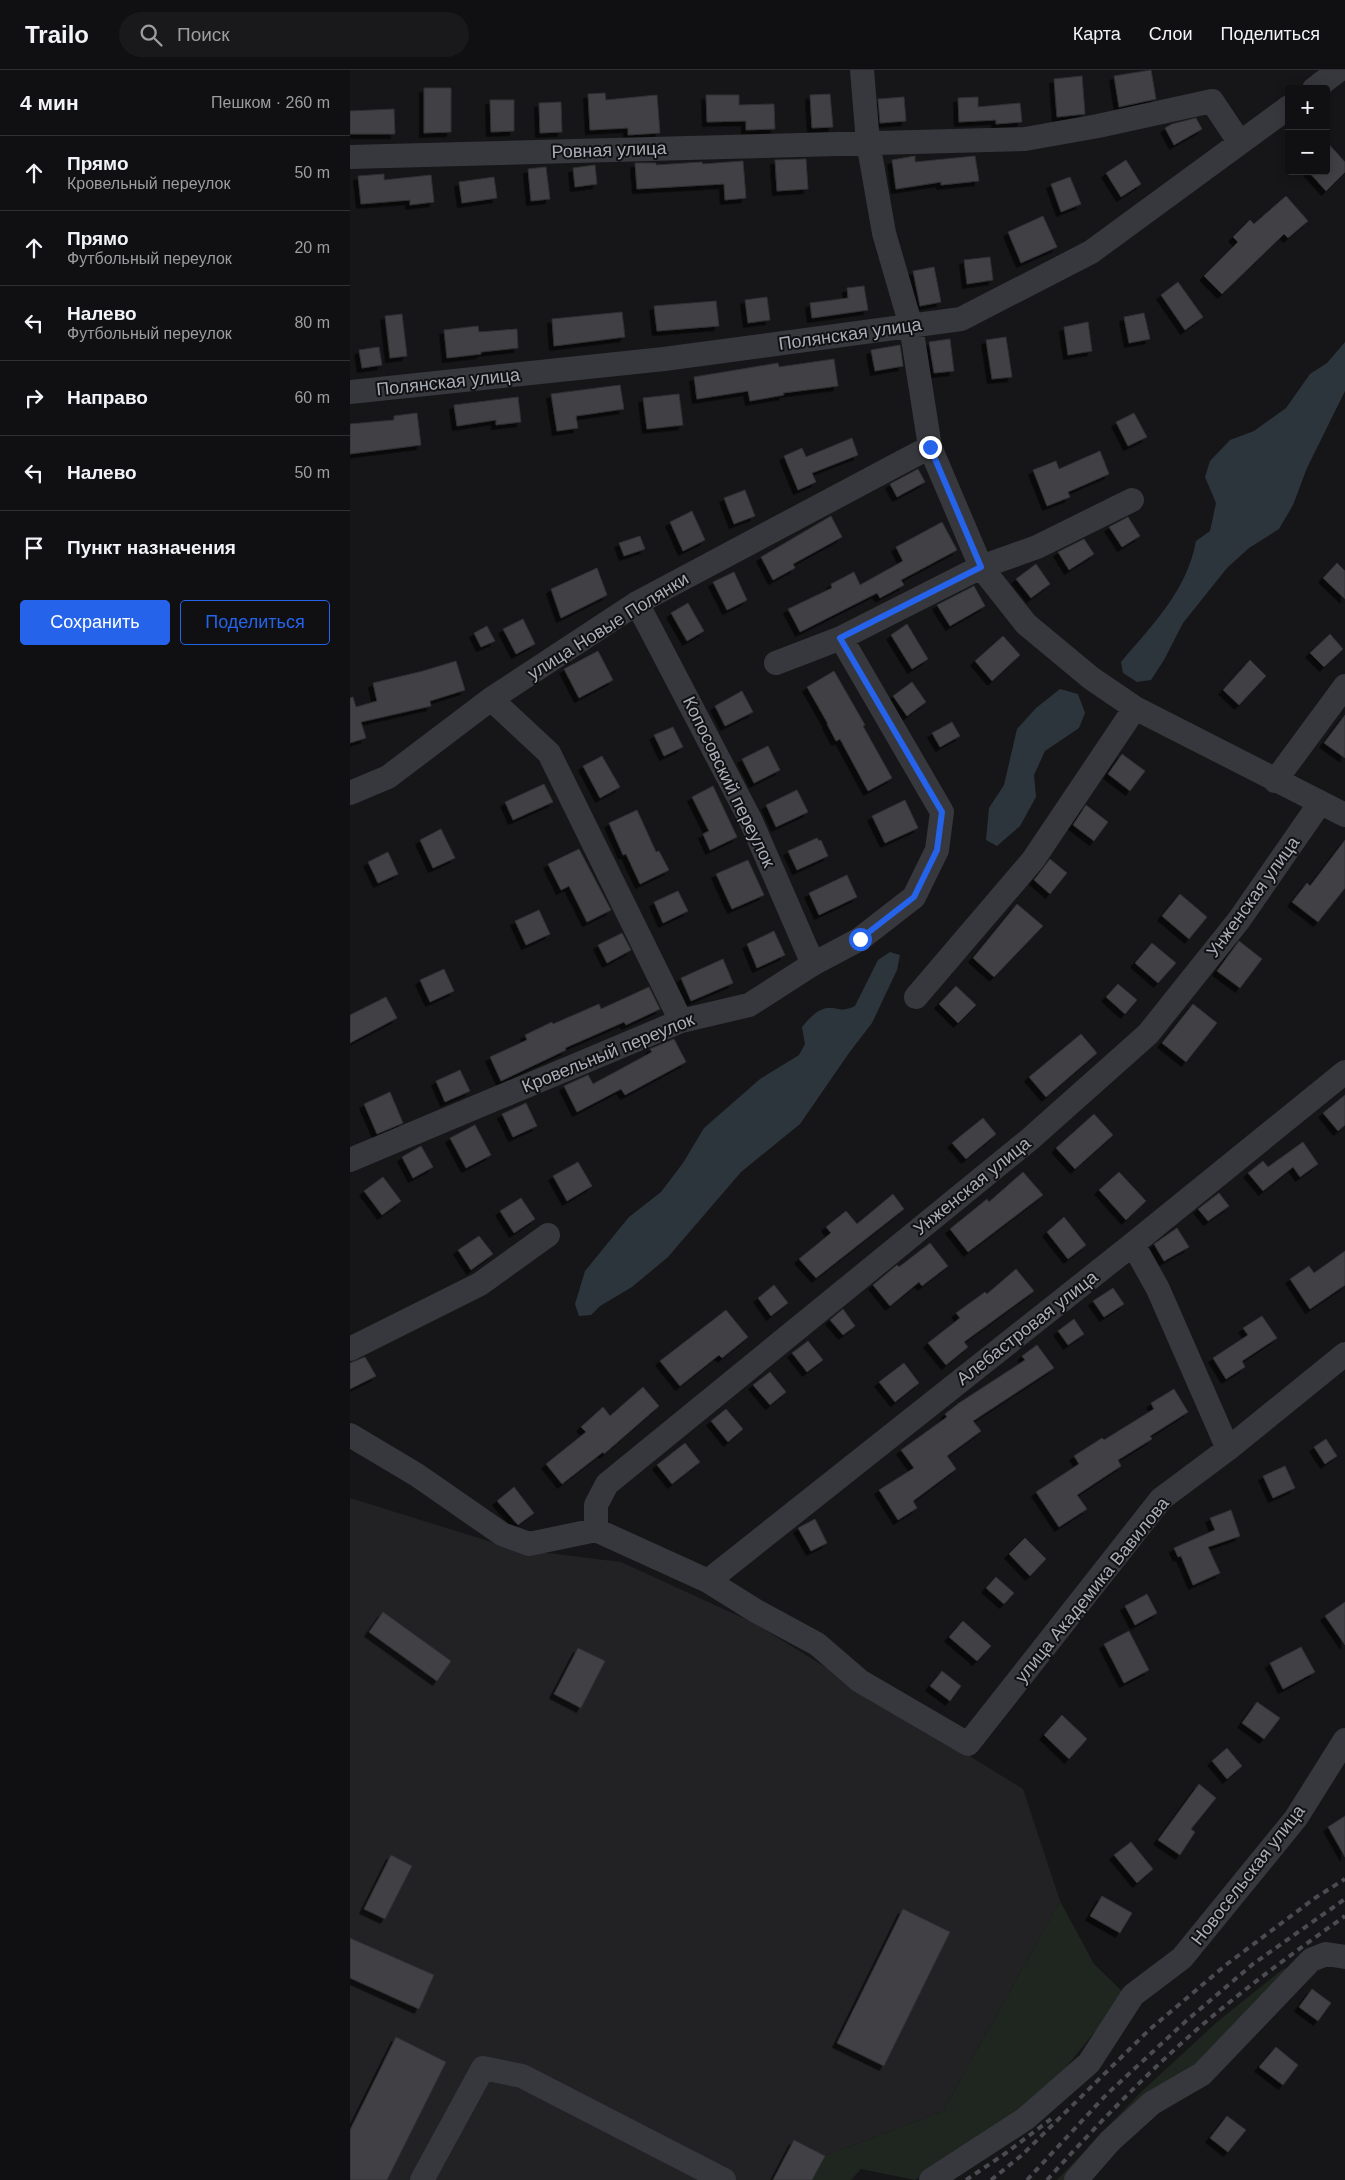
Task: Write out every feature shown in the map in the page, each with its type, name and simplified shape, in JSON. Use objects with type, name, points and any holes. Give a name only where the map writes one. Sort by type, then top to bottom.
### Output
[{"type":"street","points":[[862,70],[868,142],[884,233],[911,326],[930,447],[981,567],[1026,624],[1092,678],[1135,708],[1320,804],[1345,815]]},
{"type":"street","points":[[1319,85],[1339,70]]},
{"type":"street","name":"Ровная улица","points":[[350,157],[1025,139],[1098,126],[1212,101],[1240,143]]},
{"type":"street","name":"Полянская улица","points":[[350,392],[664,359],[961,319],[1091,252],[1285,110]]},
{"type":"street","name":"улица Новые Полянки","points":[[350,792],[388,777],[491,699],[638,603],[930,447]]},
{"type":"street","points":[[776,663],[840,638],[981,567],[1037,547],[1132,500]]},
{"type":"street","name":"Копосовский переулок","points":[[638,603],[751,821],[813,964]]},
{"type":"street","name":"Кровельный переулок","points":[[350,1160],[681,1021],[749,1005],[813,964],[860,939],[914,897],[937,850],[942,812],[840,638]]},
{"type":"street","points":[[1275,781],[1345,686]]},
{"type":"street","points":[[491,699],[549,753],[681,1021]]},
{"type":"street","points":[[916,997],[1032,860],[1135,708]]},
{"type":"street","name":"Унженская улица","points":[[596,1530],[596,1505],[607,1484],[1030,1139],[1148,1034],[1239,920],[1320,804]]},
{"type":"street","name":"Алебастровая улица","points":[[708,1581],[1133,1244],[1345,1072]]},
{"type":"street","points":[[350,1350],[480,1284],[548,1235]]},
{"type":"street","points":[[1133,1244],[1158,1289],[1228,1449]]},
{"type":"street","name":"улица Академика Вавилова","points":[[708,1581],[756,1611],[817,1644],[860,1681],[968,1744],[1161,1499],[1228,1449],[1345,1354]]},
{"type":"street","points":[[350,1434],[417,1475],[502,1534],[529,1544],[596,1530],[708,1581]]},
{"type":"street","name":"Новосельская улица","points":[[931,2180],[1025,2119],[1089,2062],[1133,1995],[1182,1958],[1296,1818],[1345,1740]]},
{"type":"street","points":[[1076,2180],[1110,2141],[1152,2103],[1202,2074],[1311,1960],[1326,1954],[1345,1957]]},
{"type":"street","points":[[422,2180],[483,2068],[522,2076],[724,2180]]},
{"type":"shaded area","points":[[1345,342],[1345,391],[1307,468],[1293,505],[1279,529],[1249,548],[1227,568],[1183,623],[1164,660],[1151,680],[1137,682],[1123,673],[1121,662],[1167,606],[1185,576],[1196,541],[1210,531],[1216,503],[1205,477],[1210,461],[1230,440],[1254,431],[1286,408],[1310,374],[1327,363]]},
{"type":"shaded area","points":[[1060,689],[1078,694],[1085,713],[1079,728],[1045,751],[1034,775],[1036,797],[1020,826],[997,846],[986,840],[989,808],[1004,785],[1017,729],[1036,708]]},
{"type":"shaded area","points":[[890,952],[900,955],[897,970],[872,1023],[800,1124],[741,1172],[668,1257],[632,1287],[600,1306],[591,1315],[579,1316],[575,1304],[585,1271],[629,1217],[661,1192],[683,1163],[704,1128],[760,1079],[799,1055],[805,1044],[802,1027],[813,1015],[827,1008],[843,1009],[855,1006],[878,960]]},
{"type":"shaded area","points":[[350,1498],[514,1549],[621,1562],[754,1623],[1023,1789],[1060,1901],[943,2111],[825,2156],[812,2180],[350,2180]]},
{"type":"shaded area","points":[[1060,1901],[1094,1964],[1125,1994],[1052,2085],[1001,2123],[915,2180],[861,2169],[851,2180],[812,2180],[825,2156],[943,2111]]},
{"type":"shaded area","points":[[1299,1966],[1192,2074],[1068,2180],[1057,2180],[1140,2093],[1217,2022],[1283,1969]]},
{"type":"building","points":[[1151,70],[1156,99],[1119,107],[1114,76]]},
{"type":"building","points":[[1082,76],[1085,114],[1057,117],[1054,79]]},
{"type":"building","points":[[424,88],[451,88],[451,132],[424,133]]},
{"type":"building","points":[[605,93],[606,100],[657,95],[660,133],[628,135],[628,128],[590,130],[588,94]]},
{"type":"building","points":[[830,94],[833,127],[812,128],[810,95]]},
{"type":"building","points":[[706,95],[739,95],[739,105],[774,104],[775,129],[746,130],[746,121],[707,122]]},
{"type":"building","points":[[904,97],[906,121],[880,123],[878,99]]},
{"type":"building","points":[[978,97],[978,107],[1020,103],[1022,122],[996,124],[996,120],[959,122],[958,98]]},
{"type":"building","points":[[490,100],[514,100],[514,131],[491,132]]},
{"type":"building","points":[[561,102],[562,132],[540,133],[539,103]]},
{"type":"building","points":[[394,109],[395,134],[350,134],[350,111]]},
{"type":"building","points":[[1196,118],[1202,129],[1174,145],[1165,128],[1172,124]]},
{"type":"building","points":[[1330,145],[1345,162],[1345,172],[1326,191],[1312,175],[1330,175]]},
{"type":"building","points":[[915,156],[915,162],[975,156],[979,181],[941,185],[941,182],[896,189],[892,160]]},
{"type":"building","points":[[806,159],[808,189],[777,191],[775,160]]},
{"type":"building","points":[[1126,160],[1141,184],[1121,197],[1106,173]]},
{"type":"building","points":[[743,161],[746,198],[725,200],[724,184],[637,189],[635,163],[656,163],[656,165]]},
{"type":"building","points":[[595,165],[597,184],[575,187],[573,168]]},
{"type":"building","points":[[546,167],[550,199],[531,201],[528,169]]},
{"type":"building","points":[[384,174],[384,180],[431,175],[434,202],[410,205],[410,200],[361,204],[358,176]]},
{"type":"building","points":[[494,177],[497,198],[462,203],[459,182]]},
{"type":"building","points":[[1070,177],[1081,204],[1061,212],[1051,184]]},
{"type":"building","points":[[1286,196],[1308,221],[1288,238],[1284,234],[1222,294],[1204,276],[1238,242],[1233,237],[1250,220],[1254,224]]},
{"type":"building","points":[[1043,216],[1057,247],[1021,263],[1008,232]]},
{"type":"building","points":[[990,257],[993,280],[967,284],[964,260]]},
{"type":"building","points":[[934,267],[941,302],[920,306],[913,271]]},
{"type":"building","points":[[1178,282],[1203,317],[1185,330],[1161,295]]},
{"type":"building","points":[[864,286],[868,310],[812,318],[810,303],[848,298],[847,288]]},
{"type":"building","points":[[767,297],[770,320],[748,323],[745,300]]},
{"type":"building","points":[[716,301],[719,326],[657,331],[654,306]]},
{"type":"building","points":[[622,312],[625,337],[554,346],[552,319]]},
{"type":"building","points":[[1144,313],[1150,339],[1129,343],[1124,317]]},
{"type":"building","points":[[402,314],[407,356],[390,358],[385,316]]},
{"type":"building","points":[[1088,322],[1092,351],[1068,355],[1064,327]]},
{"type":"building","points":[[478,326],[479,332],[517,329],[518,348],[447,358],[444,330]]},
{"type":"building","points":[[1006,337],[1012,377],[992,379],[986,340]]},
{"type":"building","points":[[950,339],[954,371],[934,373],[929,342]]},
{"type":"building","points":[[900,345],[903,366],[875,371],[871,350]]},
{"type":"building","points":[[379,347],[382,365],[362,368],[359,350]]},
{"type":"building","points":[[834,359],[838,386],[783,393],[784,395],[750,401],[748,391],[697,399],[694,377],[778,363],[779,367]]},
{"type":"building","points":[[620,385],[624,409],[576,416],[578,428],[557,431],[551,394]]},
{"type":"building","points":[[679,394],[683,425],[647,429],[643,398]]},
{"type":"building","points":[[518,397],[521,422],[496,425],[496,420],[457,426],[454,405]]},
{"type":"building","points":[[417,413],[421,445],[350,454],[350,424],[394,420],[394,416]]},
{"type":"building","points":[[1134,413],[1147,437],[1128,446],[1116,422]]},
{"type":"building","points":[[852,438],[858,455],[812,473],[816,482],[798,490],[784,456],[802,448],[806,457]]},
{"type":"building","points":[[1100,451],[1109,474],[1068,492],[1070,497],[1047,506],[1033,470],[1056,461],[1059,469]]},
{"type":"building","points":[[918,469],[925,482],[897,497],[890,484]]},
{"type":"building","points":[[745,490],[755,516],[734,524],[724,498]]},
{"type":"building","points":[[692,511],[705,540],[683,551],[670,522]]},
{"type":"building","points":[[831,516],[842,537],[793,564],[795,568],[773,580],[761,557]]},
{"type":"building","points":[[1128,517],[1140,536],[1122,547],[1109,527]]},
{"type":"building","points":[[942,522],[957,550],[901,580],[904,585],[880,598],[877,593],[800,632],[788,609],[832,588],[831,584],[854,572],[860,585],[903,561],[896,547]]},
{"type":"building","points":[[640,536],[645,549],[624,556],[619,543]]},
{"type":"building","points":[[1084,539],[1094,554],[1069,570],[1058,552]]},
{"type":"building","points":[[1337,563],[1345,571],[1345,599],[1323,578]]},
{"type":"building","points":[[1036,564],[1050,584],[1031,598],[1016,579]]},
{"type":"building","points":[[597,568],[607,595],[561,618],[551,589]]},
{"type":"building","points":[[734,572],[747,600],[727,610],[713,582]]},
{"type":"building","points":[[974,586],[985,606],[950,626],[937,605]]},
{"type":"building","points":[[688,603],[704,631],[687,641],[671,613]]},
{"type":"building","points":[[523,619],[535,644],[516,654],[503,629]]},
{"type":"building","points":[[907,624],[928,659],[912,669],[891,635]]},
{"type":"building","points":[[487,626],[495,641],[481,647],[474,633]]},
{"type":"building","points":[[1330,634],[1343,649],[1324,667],[1310,653]]},
{"type":"building","points":[[1003,636],[1020,655],[992,681],[975,661]]},
{"type":"building","points":[[598,651],[613,680],[579,698],[564,669]]},
{"type":"building","points":[[1250,660],[1266,676],[1239,705],[1223,690]]},
{"type":"building","points":[[456,661],[465,690],[430,701],[431,706],[361,722],[366,738],[350,743],[350,698],[353,697],[356,707],[377,701],[373,683]]},
{"type":"building","points":[[834,671],[865,725],[863,726],[892,778],[868,791],[840,739],[836,741],[807,687]]},
{"type":"building","points":[[912,682],[926,702],[907,716],[893,696]]},
{"type":"building","points":[[742,691],[753,712],[725,726],[715,706]]},
{"type":"building","points":[[1345,715],[1345,758],[1324,743]]},
{"type":"building","points":[[952,722],[960,736],[940,747],[932,733]]},
{"type":"building","points":[[673,727],[683,747],[664,756],[654,735]]},
{"type":"building","points":[[768,746],[780,770],[754,783],[742,759]]},
{"type":"building","points":[[1122,754],[1145,771],[1130,791],[1108,774]]},
{"type":"building","points":[[602,756],[620,787],[600,798],[583,766]]},
{"type":"building","points":[[544,784],[553,802],[513,820],[505,802]]},
{"type":"building","points":[[713,786],[737,837],[710,850],[703,834],[709,831],[692,797]]},
{"type":"building","points":[[797,790],[808,812],[776,827],[766,805]]},
{"type":"building","points":[[905,800],[918,828],[885,843],[872,816]]},
{"type":"building","points":[[1086,805],[1108,822],[1094,841],[1073,825]]},
{"type":"building","points":[[637,810],[656,852],[659,851],[669,870],[640,884],[626,854],[623,855],[609,823]]},
{"type":"building","points":[[441,829],[455,858],[433,868],[420,840]]},
{"type":"building","points":[[817,838],[819,841],[821,840],[828,856],[797,870],[788,851]]},
{"type":"building","points":[[1345,840],[1345,888],[1318,922],[1292,902],[1307,883],[1310,886]]},
{"type":"building","points":[[579,849],[611,910],[587,922],[569,886],[561,890],[548,864]]},
{"type":"building","points":[[388,852],[398,874],[378,883],[368,862]]},
{"type":"building","points":[[1050,859],[1067,873],[1050,894],[1034,880]]},
{"type":"building","points":[[748,860],[764,895],[732,909],[716,874]]},
{"type":"building","points":[[847,875],[857,897],[819,915],[809,893]]},
{"type":"building","points":[[678,891],[688,911],[663,923],[654,902]]},
{"type":"building","points":[[1180,894],[1207,917],[1189,939],[1162,916]]},
{"type":"building","points":[[1017,904],[1043,926],[994,977],[973,958]]},
{"type":"building","points":[[539,910],[550,934],[526,945],[515,921]]},
{"type":"building","points":[[774,931],[785,955],[757,968],[747,944]]},
{"type":"building","points":[[622,933],[631,950],[607,963],[598,945]]},
{"type":"building","points":[[1239,941],[1262,959],[1240,988],[1217,971]]},
{"type":"building","points":[[1152,943],[1176,963],[1158,983],[1135,963]]},
{"type":"building","points":[[723,959],[733,983],[691,1001],[681,978]]},
{"type":"building","points":[[444,969],[454,991],[430,1002],[420,980]]},
{"type":"building","points":[[1118,984],[1137,1000],[1125,1014],[1106,997]]},
{"type":"building","points":[[956,986],[976,1005],[958,1023],[939,1004]]},
{"type":"building","points":[[649,987],[660,1009],[626,1025],[624,1022],[565,1048],[566,1050],[501,1081],[490,1057],[527,1040],[525,1035],[552,1022],[553,1024],[599,1004],[601,1009]]},
{"type":"building","points":[[386,997],[397,1018],[350,1043],[350,1015]]},
{"type":"building","points":[[1193,1004],[1217,1023],[1186,1062],[1162,1043]]},
{"type":"building","points":[[1081,1034],[1097,1053],[1046,1097],[1029,1077]]},
{"type":"building","points":[[674,1039],[686,1062],[625,1095],[621,1089],[577,1112],[564,1086],[588,1075],[593,1084],[652,1052],[650,1049]]},
{"type":"building","points":[[460,1070],[470,1091],[445,1102],[436,1081]]},
{"type":"building","points":[[390,1092],[403,1123],[377,1134],[364,1104]]},
{"type":"building","points":[[1345,1095],[1345,1125],[1338,1131],[1323,1113]]},
{"type":"building","points":[[526,1103],[537,1126],[513,1137],[502,1114]]},
{"type":"building","points":[[1094,1114],[1113,1135],[1075,1169],[1056,1148]]},
{"type":"building","points":[[983,1118],[996,1134],[966,1159],[952,1143]]},
{"type":"building","points":[[475,1125],[491,1155],[466,1168],[450,1138]]},
{"type":"building","points":[[1303,1142],[1318,1164],[1300,1177],[1293,1167],[1263,1191],[1248,1173],[1263,1161],[1268,1167]]},
{"type":"building","points":[[421,1146],[433,1167],[413,1178],[402,1157]]},
{"type":"building","points":[[578,1162],[592,1186],[567,1201],[553,1176]]},
{"type":"building","points":[[1023,1172],[1043,1195],[968,1252],[950,1229],[987,1199],[989,1202]]},
{"type":"building","points":[[1119,1172],[1146,1201],[1126,1220],[1099,1190]]},
{"type":"building","points":[[383,1177],[401,1201],[382,1215],[364,1191]]},
{"type":"building","points":[[1219,1193],[1229,1206],[1208,1221],[1198,1209]]},
{"type":"building","points":[[893,1194],[904,1209],[816,1278],[799,1259],[831,1233],[826,1227],[846,1211],[857,1224]]},
{"type":"building","points":[[521,1198],[535,1219],[514,1233],[500,1211]]},
{"type":"building","points":[[1064,1217],[1086,1245],[1068,1259],[1047,1232]]},
{"type":"building","points":[[1177,1228],[1189,1247],[1164,1261],[1154,1244]]},
{"type":"building","points":[[479,1236],[493,1254],[471,1270],[458,1250]]},
{"type":"building","points":[[930,1243],[948,1266],[922,1286],[919,1282],[890,1306],[873,1285],[897,1265],[899,1267]]},
{"type":"building","points":[[1345,1251],[1345,1285],[1310,1309],[1290,1279],[1309,1266],[1314,1273]]},
{"type":"building","points":[[1016,1269],[1034,1291],[964,1342],[968,1347],[946,1365],[928,1343],[960,1318],[956,1313],[985,1292],[987,1294]]},
{"type":"building","points":[[774,1285],[788,1303],[771,1316],[758,1298]]},
{"type":"building","points":[[1113,1288],[1124,1304],[1104,1317],[1093,1301]]},
{"type":"building","points":[[843,1309],[855,1326],[843,1335],[830,1320]]},
{"type":"building","points":[[726,1310],[748,1337],[722,1358],[719,1355],[680,1386],[660,1361]]},
{"type":"building","points":[[1262,1316],[1277,1338],[1242,1361],[1245,1367],[1226,1379],[1213,1358],[1248,1335],[1243,1328]]},
{"type":"building","points":[[1074,1319],[1084,1334],[1068,1345],[1058,1331]]},
{"type":"building","points":[[808,1341],[823,1360],[807,1372],[792,1353]]},
{"type":"building","points":[[1037,1345],[1054,1368],[973,1421],[981,1431],[947,1456],[956,1469],[913,1501],[917,1508],[898,1520],[879,1490],[914,1468],[901,1450],[947,1417],[945,1414],[959,1403],[1025,1360],[1022,1356]]},
{"type":"building","points":[[365,1357],[376,1376],[350,1389],[350,1363]]},
{"type":"building","points":[[904,1363],[919,1383],[895,1402],[879,1382]]},
{"type":"building","points":[[770,1372],[786,1392],[770,1405],[753,1385]]},
{"type":"building","points":[[643,1387],[659,1406],[604,1454],[603,1452],[562,1484],[546,1464],[586,1432],[581,1427],[603,1407],[610,1416]]},
{"type":"building","points":[[1174,1389],[1188,1412],[1150,1436],[1152,1439],[1118,1460],[1121,1466],[1077,1495],[1087,1509],[1059,1527],[1036,1492],[1079,1464],[1074,1456],[1154,1409],[1151,1403]]},
{"type":"building","points":[[726,1409],[743,1429],[728,1442],[711,1421]]},
{"type":"building","points":[[1326,1439],[1337,1456],[1325,1464],[1314,1447]]},
{"type":"building","points":[[685,1443],[700,1462],[672,1484],[657,1465]]},
{"type":"building","points":[[1285,1466],[1295,1488],[1273,1498],[1263,1476]]},
{"type":"building","points":[[514,1487],[534,1513],[518,1525],[497,1501]]},
{"type":"building","points":[[1231,1510],[1240,1536],[1208,1547],[1220,1573],[1193,1585],[1181,1556],[1178,1557],[1174,1548],[1215,1530],[1210,1518]]},
{"type":"building","points":[[815,1519],[827,1543],[811,1551],[798,1528]]},
{"type":"building","points":[[1025,1538],[1046,1559],[1030,1576],[1009,1554]]},
{"type":"building","points":[[996,1577],[1014,1593],[1004,1604],[986,1588]]},
{"type":"building","points":[[1147,1594],[1157,1613],[1135,1625],[1125,1606]]},
{"type":"building","points":[[1345,1602],[1345,1645],[1325,1616]]},
{"type":"building","points":[[383,1612],[451,1661],[437,1681],[369,1632]]},
{"type":"building","points":[[963,1621],[991,1646],[977,1661],[949,1637]]},
{"type":"building","points":[[1129,1631],[1149,1670],[1124,1683],[1104,1644]]},
{"type":"building","points":[[1301,1647],[1315,1672],[1283,1689],[1270,1663]]},
{"type":"building","points":[[578,1648],[605,1661],[581,1708],[554,1694]]},
{"type":"building","points":[[942,1671],[961,1686],[950,1701],[930,1686]]},
{"type":"building","points":[[1257,1702],[1280,1718],[1264,1739],[1242,1723]]},
{"type":"building","points":[[1062,1715],[1087,1739],[1069,1759],[1044,1735]]},
{"type":"building","points":[[1227,1748],[1242,1766],[1227,1779],[1212,1761]]},
{"type":"building","points":[[1199,1784],[1216,1798],[1191,1829],[1195,1832],[1180,1855],[1158,1840]]},
{"type":"building","points":[[1345,1816],[1345,1857],[1328,1827]]},
{"type":"building","points":[[1131,1842],[1153,1869],[1137,1883],[1114,1855]]},
{"type":"building","points":[[391,1855],[412,1866],[385,1919],[364,1909]]},
{"type":"building","points":[[1102,1896],[1132,1913],[1120,1933],[1090,1916]]},
{"type":"building","points":[[903,1909],[950,1932],[884,2066],[837,2043]]},
{"type":"building","points":[[350,1938],[434,1975],[419,2009],[350,1978]]},
{"type":"building","points":[[1312,1989],[1331,2003],[1318,2021],[1299,2007]]},
{"type":"building","points":[[396,2037],[446,2062],[387,2180],[350,2180],[350,2130]]},
{"type":"building","points":[[1276,2047],[1298,2065],[1283,2085],[1259,2067]]},
{"type":"building","points":[[1227,2116],[1246,2130],[1228,2152],[1210,2138]]},
{"type":"building","points":[[794,2140],[825,2156],[812,2180],[773,2180]]},
{"type":"railway","points":[[991,2180],[1022,2155],[1149,2030],[1227,1964],[1315,1898],[1345,1879]]},
{"type":"railway","points":[[1027,2180],[1106,2095],[1186,2021],[1253,1964],[1345,1899]]},
{"type":"railway","points":[[1047,2180],[1082,2141],[1156,2067],[1212,2016],[1345,1916]]},
{"type":"railway","points":[[966,2180],[1051,2119]]},
{"type":"route","points":[[860,939],[914,897],[937,850],[942,812],[840,638],[981,567],[930,447]]}]
